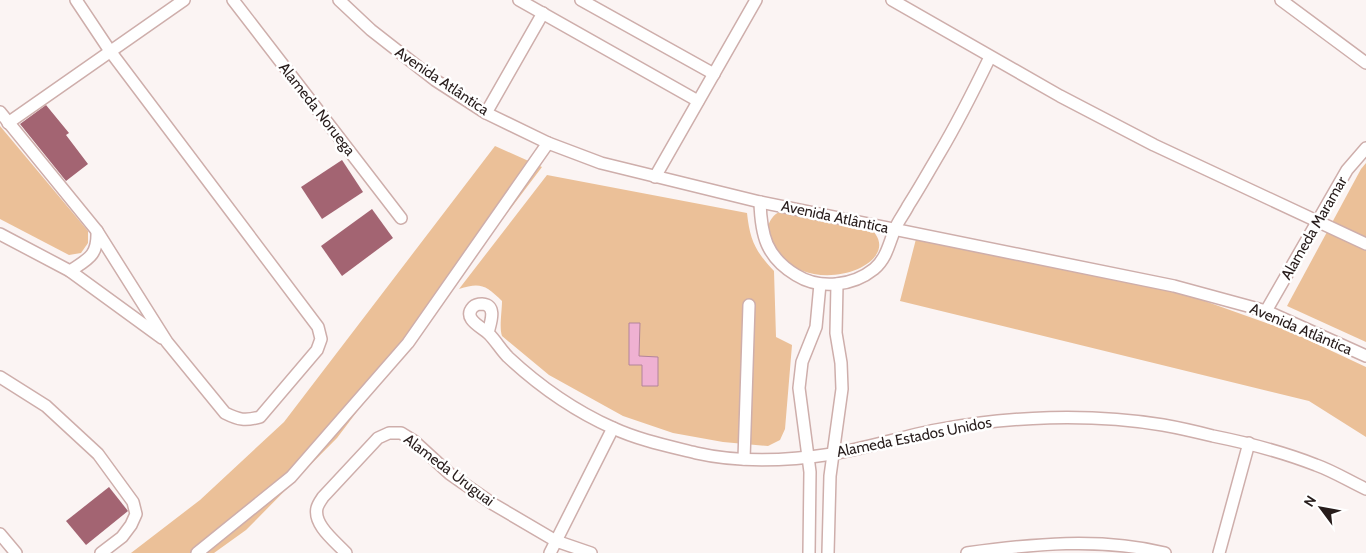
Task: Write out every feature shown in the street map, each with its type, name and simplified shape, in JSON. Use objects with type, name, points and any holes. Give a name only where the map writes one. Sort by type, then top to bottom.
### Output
[{"type":"street","points":[[0,112],[97,231],[167,342],[225,413],[237,419],[249,420],[260,416],[317,350],[320,339],[318,327],[110,51],[76,0]]},
{"type":"street","points":[[8,122],[184,0]]},
{"type":"street","name":"Alameda Noruega","points":[[233,0],[401,218]]},
{"type":"street","name":"Avenida Atlântica","points":[[339,0],[371,30],[435,80],[486,112],[548,142],[601,163],[760,202],[1174,286],[1266,311],[1366,356]]},
{"type":"street","points":[[519,0],[698,102]]},
{"type":"street","points":[[582,0],[714,74]]},
{"type":"street","points":[[655,177],[756,0]]},
{"type":"street","points":[[892,0],[1060,96],[1154,145],[1366,244]]},
{"type":"street","points":[[1281,0],[1366,63]]},
{"type":"street","points":[[486,112],[543,13]]},
{"type":"street","points":[[760,202],[763,236],[771,253],[784,268],[800,277],[820,284],[836,284],[857,278],[874,268],[885,256],[895,229],[955,128],[990,57]]},
{"type":"street","points":[[197,553],[291,477],[408,343],[548,142]]},
{"type":"street","name":"Alameda Maramar","points":[[1266,311],[1347,170],[1366,148]]},
{"type":"street","points":[[70,271],[92,255],[98,244],[97,231]]},
{"type":"street","points":[[0,234],[70,271],[167,342]]},
{"type":"street","points":[[809,553],[810,472],[799,388],[802,362],[816,327],[820,284]]},
{"type":"street","points":[[828,553],[830,476],[842,390],[841,363],[836,333],[836,284]]},
{"type":"street","points":[[744,459],[748,305]]},
{"type":"street","name":"Alameda Estados Unidos","points":[[488,333],[506,355],[535,380],[570,404],[613,428],[656,443],[699,454],[744,459],[782,460],[832,454],[936,430],[1016,419],[1087,418],[1153,424],[1248,444],[1317,465],[1366,489]]},
{"type":"street","points":[[0,377],[46,406],[98,454],[134,502],[136,514],[131,525],[122,537],[101,553]]},
{"type":"street","points":[[550,553],[613,428]]},
{"type":"street","name":"Alameda Uruguai","points":[[346,553],[323,528],[317,518],[317,507],[323,497],[378,438],[389,433],[401,433],[414,441],[450,474],[493,504],[556,540],[591,553]]},
{"type":"street","points":[[1219,553],[1248,444]]},
{"type":"street","points":[[0,534],[16,553]]},
{"type":"street","points":[[966,553],[1014,546],[1064,543],[1109,545],[1165,553]]},
{"type":"shaded area","points":[[0,126],[88,231],[88,243],[81,253],[69,255],[0,219]]},
{"type":"shaded area","points":[[495,146],[542,167],[337,438],[246,530],[214,553],[131,553],[200,500],[284,422]]},
{"type":"shaded area","points":[[1366,163],[1366,342],[1287,306]]},
{"type":"shaded area","points":[[547,175],[747,213],[754,245],[774,271],[776,337],[792,345],[785,429],[780,440],[768,446],[723,442],[673,433],[623,416],[549,375],[502,336],[502,301],[491,291],[482,286],[459,289]]},
{"type":"shaded area","points":[[781,211],[868,227],[875,234],[879,248],[872,259],[859,269],[840,274],[819,275],[799,269],[781,257],[769,236],[768,228],[770,221]]},
{"type":"shaded area","points":[[916,239],[1185,294],[1289,331],[1366,367],[1366,437],[1309,401],[900,301]]},
{"type":"shaded area","points":[[629,323],[640,323],[639,356],[658,357],[658,386],[642,386],[642,365],[629,365]]},
{"type":"building","points":[[46,105],[69,133],[66,135],[88,164],[66,181],[20,124]]},
{"type":"building","points":[[342,160],[363,192],[322,219],[301,187]]},
{"type":"building","points":[[372,209],[393,238],[342,276],[321,246]]},
{"type":"building","points":[[109,487],[128,511],[86,545],[66,521]]}]
